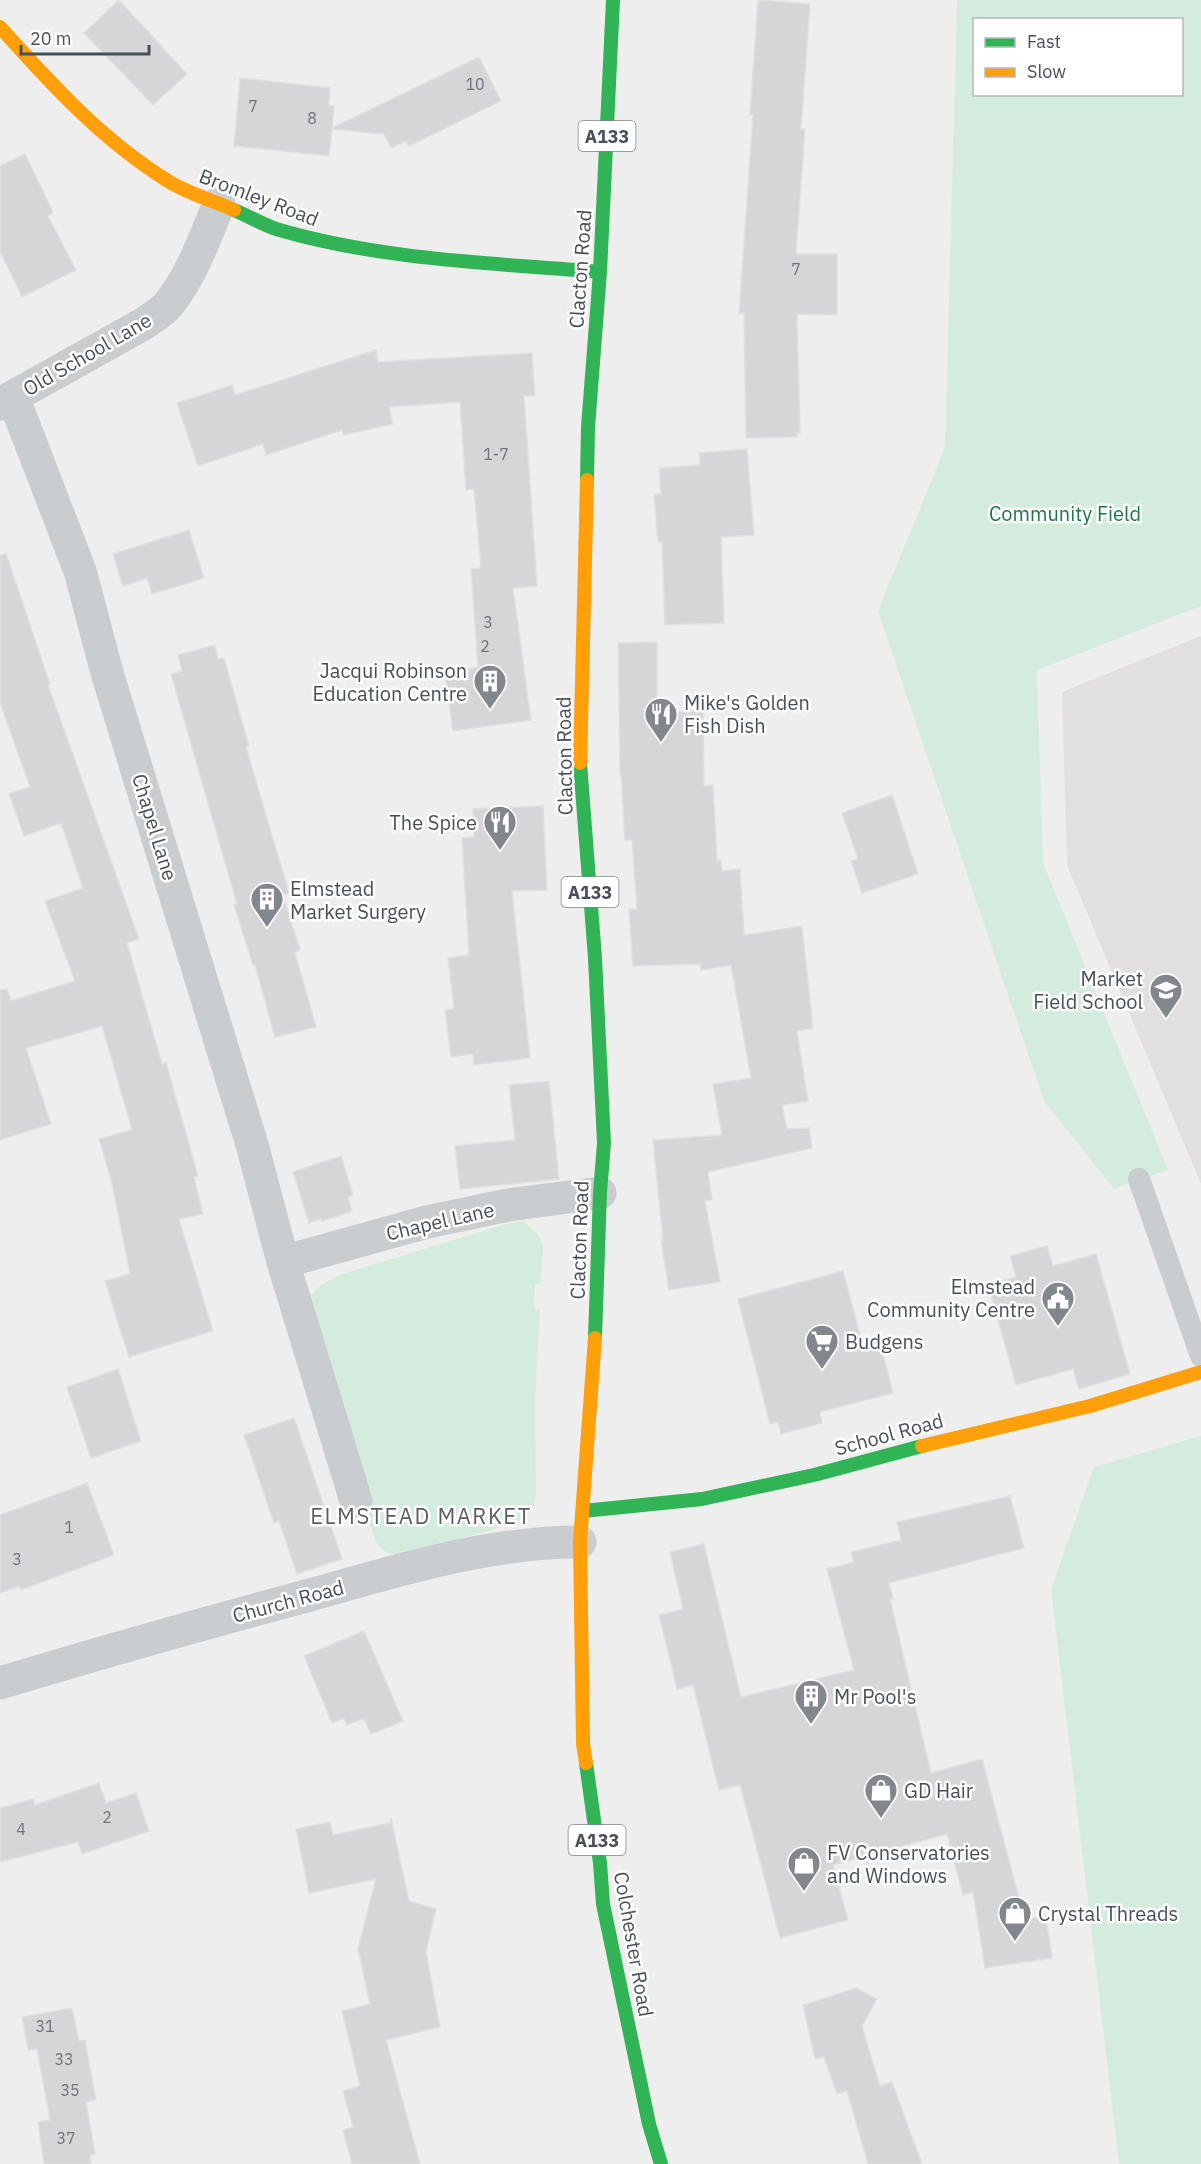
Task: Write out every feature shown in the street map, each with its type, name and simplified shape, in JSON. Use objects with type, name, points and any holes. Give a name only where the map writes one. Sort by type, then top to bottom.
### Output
[{"type":"main road","name":"Clacton Road","points":[[582,1526],[595,1341],[604,1143],[595,958],[580,763],[588,427],[600,272],[613,0]]},
{"type":"main road","name":"Bromley Road","points":[[0,27],[54,88],[107,137],[168,181],[203,200],[219,203],[273,228],[346,247],[382,253],[600,272]]},
{"type":"main road","name":"School Road","points":[[582,1526],[631,1508],[702,1499],[814,1475],[947,1439],[1090,1406],[1201,1372]]},
{"type":"main road","name":"Colchester Road","points":[[582,1526],[583,1744],[600,1863],[603,1904],[649,2124],[660,2164]]},
{"type":"street","name":"Old School Lane","points":[[6,400],[135,328],[167,307],[202,246],[219,203]]},
{"type":"street","name":"Chapel Lane","points":[[6,400],[80,571],[108,676],[253,1148],[283,1262],[356,1501]]},
{"type":"street","name":"Chapel Lane","points":[[283,1262],[427,1222],[508,1205],[600,1194]]},
{"type":"street","name":"Church Road","points":[[0,1683],[113,1649],[461,1555],[545,1542],[582,1526]]},
{"type":"lane","points":[[1139,1179],[1201,1356]]},
{"type":"shaded area","name":"Market Field School","points":[[1201,636],[1201,1184],[1067,865],[1062,692]]},
{"type":"green space","name":"Community Field","points":[[957,0],[1201,0],[1201,606],[1037,670],[1043,863],[1168,1170],[1114,1189],[1044,1101],[878,611],[945,447]]},
{"type":"green space","points":[[523,1221],[538,1234],[543,1247],[541,1284],[535,1284],[534,1308],[540,1309],[535,1402],[536,1495],[533,1508],[525,1518],[505,1526],[401,1555],[387,1552],[377,1543],[370,1525],[310,1314],[309,1297],[321,1285],[339,1275],[506,1224]]},
{"type":"green space","points":[[1201,1436],[1201,2164],[1119,2164],[1051,1589],[1094,1467]]},
{"type":"building","points":[[119,0],[187,74],[153,105],[84,33]]},
{"type":"building","points":[[758,0],[810,4],[801,129],[805,129],[796,254],[837,254],[837,315],[797,314],[800,433],[797,433],[797,437],[746,438],[744,313],[739,313],[753,115],[750,115]]},
{"type":"building","points":[[479,57],[501,101],[409,146],[406,141],[391,148],[384,134],[332,129],[329,156],[234,146],[240,78],[330,88],[329,105],[334,106],[332,128]]},
{"type":"building","points":[[25,154],[53,212],[48,216],[76,270],[22,297],[0,251],[0,166]]},
{"type":"building","points":[[376,350],[378,362],[532,353],[535,396],[524,396],[537,586],[513,588],[531,720],[453,731],[445,675],[453,674],[453,671],[478,667],[471,569],[481,568],[474,489],[466,490],[460,402],[389,407],[393,424],[344,435],[342,430],[266,455],[263,444],[198,466],[177,403],[232,385],[235,395]]},
{"type":"building","points":[[747,449],[754,535],[721,537],[724,623],[665,625],[662,542],[658,542],[654,494],[661,494],[659,468],[700,465],[699,453]]},
{"type":"building","points":[[189,530],[204,578],[152,594],[147,578],[123,586],[113,554]]},
{"type":"building","points":[[6,554],[50,684],[48,685],[139,939],[127,943],[162,1064],[166,1063],[198,1176],[194,1177],[203,1214],[179,1219],[213,1331],[129,1357],[105,1281],[130,1274],[111,1179],[99,1139],[132,1130],[102,1026],[26,1048],[51,1124],[0,1140],[0,990],[7,989],[11,1001],[75,981],[45,901],[83,888],[61,823],[24,836],[9,794],[30,787],[0,703],[0,555]]},
{"type":"building","points":[[657,642],[657,712],[703,711],[704,786],[713,785],[717,860],[721,860],[722,871],[740,869],[744,935],[802,926],[813,1028],[797,1031],[808,1101],[782,1105],[787,1129],[809,1128],[812,1148],[708,1172],[712,1200],[705,1201],[720,1282],[669,1290],[661,1240],[663,1240],[653,1140],[722,1135],[713,1084],[751,1078],[731,965],[701,970],[701,964],[633,966],[629,909],[637,909],[632,840],[625,840],[620,775],[618,643]]},
{"type":"building","points":[[215,645],[218,659],[224,658],[249,746],[246,747],[289,893],[283,895],[300,950],[295,952],[316,1027],[275,1037],[255,965],[253,965],[234,905],[237,904],[171,674],[182,671],[178,655]]},
{"type":"building","points":[[892,795],[918,874],[862,893],[851,861],[858,859],[842,813]]},
{"type":"building","points":[[543,806],[547,890],[512,891],[530,1058],[474,1065],[473,1054],[451,1057],[445,1010],[454,1009],[448,958],[469,955],[462,838],[474,837],[473,809]]},
{"type":"building","points":[[549,1081],[559,1179],[460,1189],[455,1146],[515,1140],[509,1085]]},
{"type":"building","points":[[341,1156],[353,1195],[348,1197],[352,1211],[309,1223],[293,1172]]},
{"type":"building","name":"Elmstead Community Centre","points":[[1047,1246],[1053,1266],[1096,1254],[1130,1374],[1079,1389],[1073,1369],[1016,1385],[988,1284],[1016,1277],[1010,1256]]},
{"type":"building","name":"Budgens","points":[[843,1271],[863,1346],[880,1342],[893,1393],[820,1412],[822,1423],[781,1434],[778,1422],[770,1424],[738,1299]]},
{"type":"building","points":[[118,1369],[141,1441],[91,1458],[67,1387]]},
{"type":"building","points":[[294,1418],[342,1559],[297,1574],[279,1521],[274,1523],[244,1435]]},
{"type":"building","points":[[87,1483],[114,1555],[21,1590],[19,1586],[0,1593],[0,1515]]},
{"type":"building","points":[[1010,1496],[1024,1548],[889,1583],[893,1599],[890,1599],[931,1773],[982,1759],[1025,1920],[1046,1916],[1052,1958],[985,1968],[973,1892],[963,1895],[947,1834],[833,1865],[848,1920],[780,1938],[740,1785],[719,1790],[693,1685],[677,1689],[659,1615],[683,1609],[670,1552],[704,1544],[741,1697],[854,1670],[827,1569],[854,1562],[851,1552],[901,1540],[897,1522]]},
{"type":"building","points":[[364,1631],[403,1721],[371,1734],[364,1718],[347,1725],[344,1718],[332,1723],[304,1656]]},
{"type":"building","points":[[99,1783],[106,1803],[136,1793],[149,1831],[82,1854],[78,1842],[0,1862],[0,1808],[33,1799],[35,1805]]},
{"type":"building","points":[[391,1818],[409,1901],[436,1909],[426,1952],[440,2027],[386,2040],[420,2164],[352,2164],[343,2130],[353,2127],[343,2091],[360,2086],[342,2011],[370,2004],[358,1949],[376,1879],[309,1893],[296,1829],[330,1822],[333,1835],[390,1823]]},
{"type":"building","points":[[856,1988],[877,1999],[862,2026],[880,2086],[892,2082],[922,2164],[868,2164],[847,2091],[837,2094],[824,2057],[815,2059],[803,2005]]},
{"type":"building","points":[[72,2008],[79,2041],[85,2040],[96,2100],[86,2102],[95,2154],[90,2155],[91,2164],[44,2164],[38,2122],[50,2120],[37,2049],[28,2050],[22,2017]]},
{"type":"traffic: fast","points":[[587,480],[588,427],[600,272],[613,0]]},
{"type":"traffic: fast","points":[[234,210],[276,229],[356,248],[437,259],[600,272]]},
{"type":"traffic: fast","points":[[580,763],[595,958],[604,1143],[595,1338]]},
{"type":"traffic: fast","points":[[583,1511],[702,1499],[814,1475],[922,1446]]},
{"type":"traffic: fast","points":[[586,1763],[600,1863],[603,1904],[649,2124],[661,2164]]},
{"type":"traffic: slow","points":[[0,27],[58,90],[121,148],[176,186],[234,210]]},
{"type":"traffic: slow","points":[[580,763],[587,480]]},
{"type":"traffic: slow","points":[[586,1763],[583,1744],[580,1542],[595,1338]]},
{"type":"traffic: slow","points":[[922,1446],[1090,1406],[1201,1372]]},
{"type":"place","name":"Jacqui Robinson Education Centre","points":[[490,710]]},
{"type":"place","name":"Mike's Golden Fish Dish","points":[[661,743]]},
{"type":"place","name":"The Spice","points":[[500,851]]},
{"type":"place","name":"Elmstead Market Surgery","points":[[267,928]]},
{"type":"place","name":"Market Field School","points":[[1166,1019]]},
{"type":"place","name":"Elmstead Community Centre","points":[[1058,1327]]},
{"type":"place","name":"Budgens","points":[[822,1370]]},
{"type":"place","name":"Mr Pool's","points":[[811,1725]]},
{"type":"place","name":"GD Hair","points":[[881,1819]]},
{"type":"place","name":"FV Conservatories and Windows","points":[[804,1892]]},
{"type":"place","name":"Crystal Threads","points":[[1015,1942]]},
{"type":"district","name":"ELMSTEAD MARKET","points":[[421,1515]]}]
